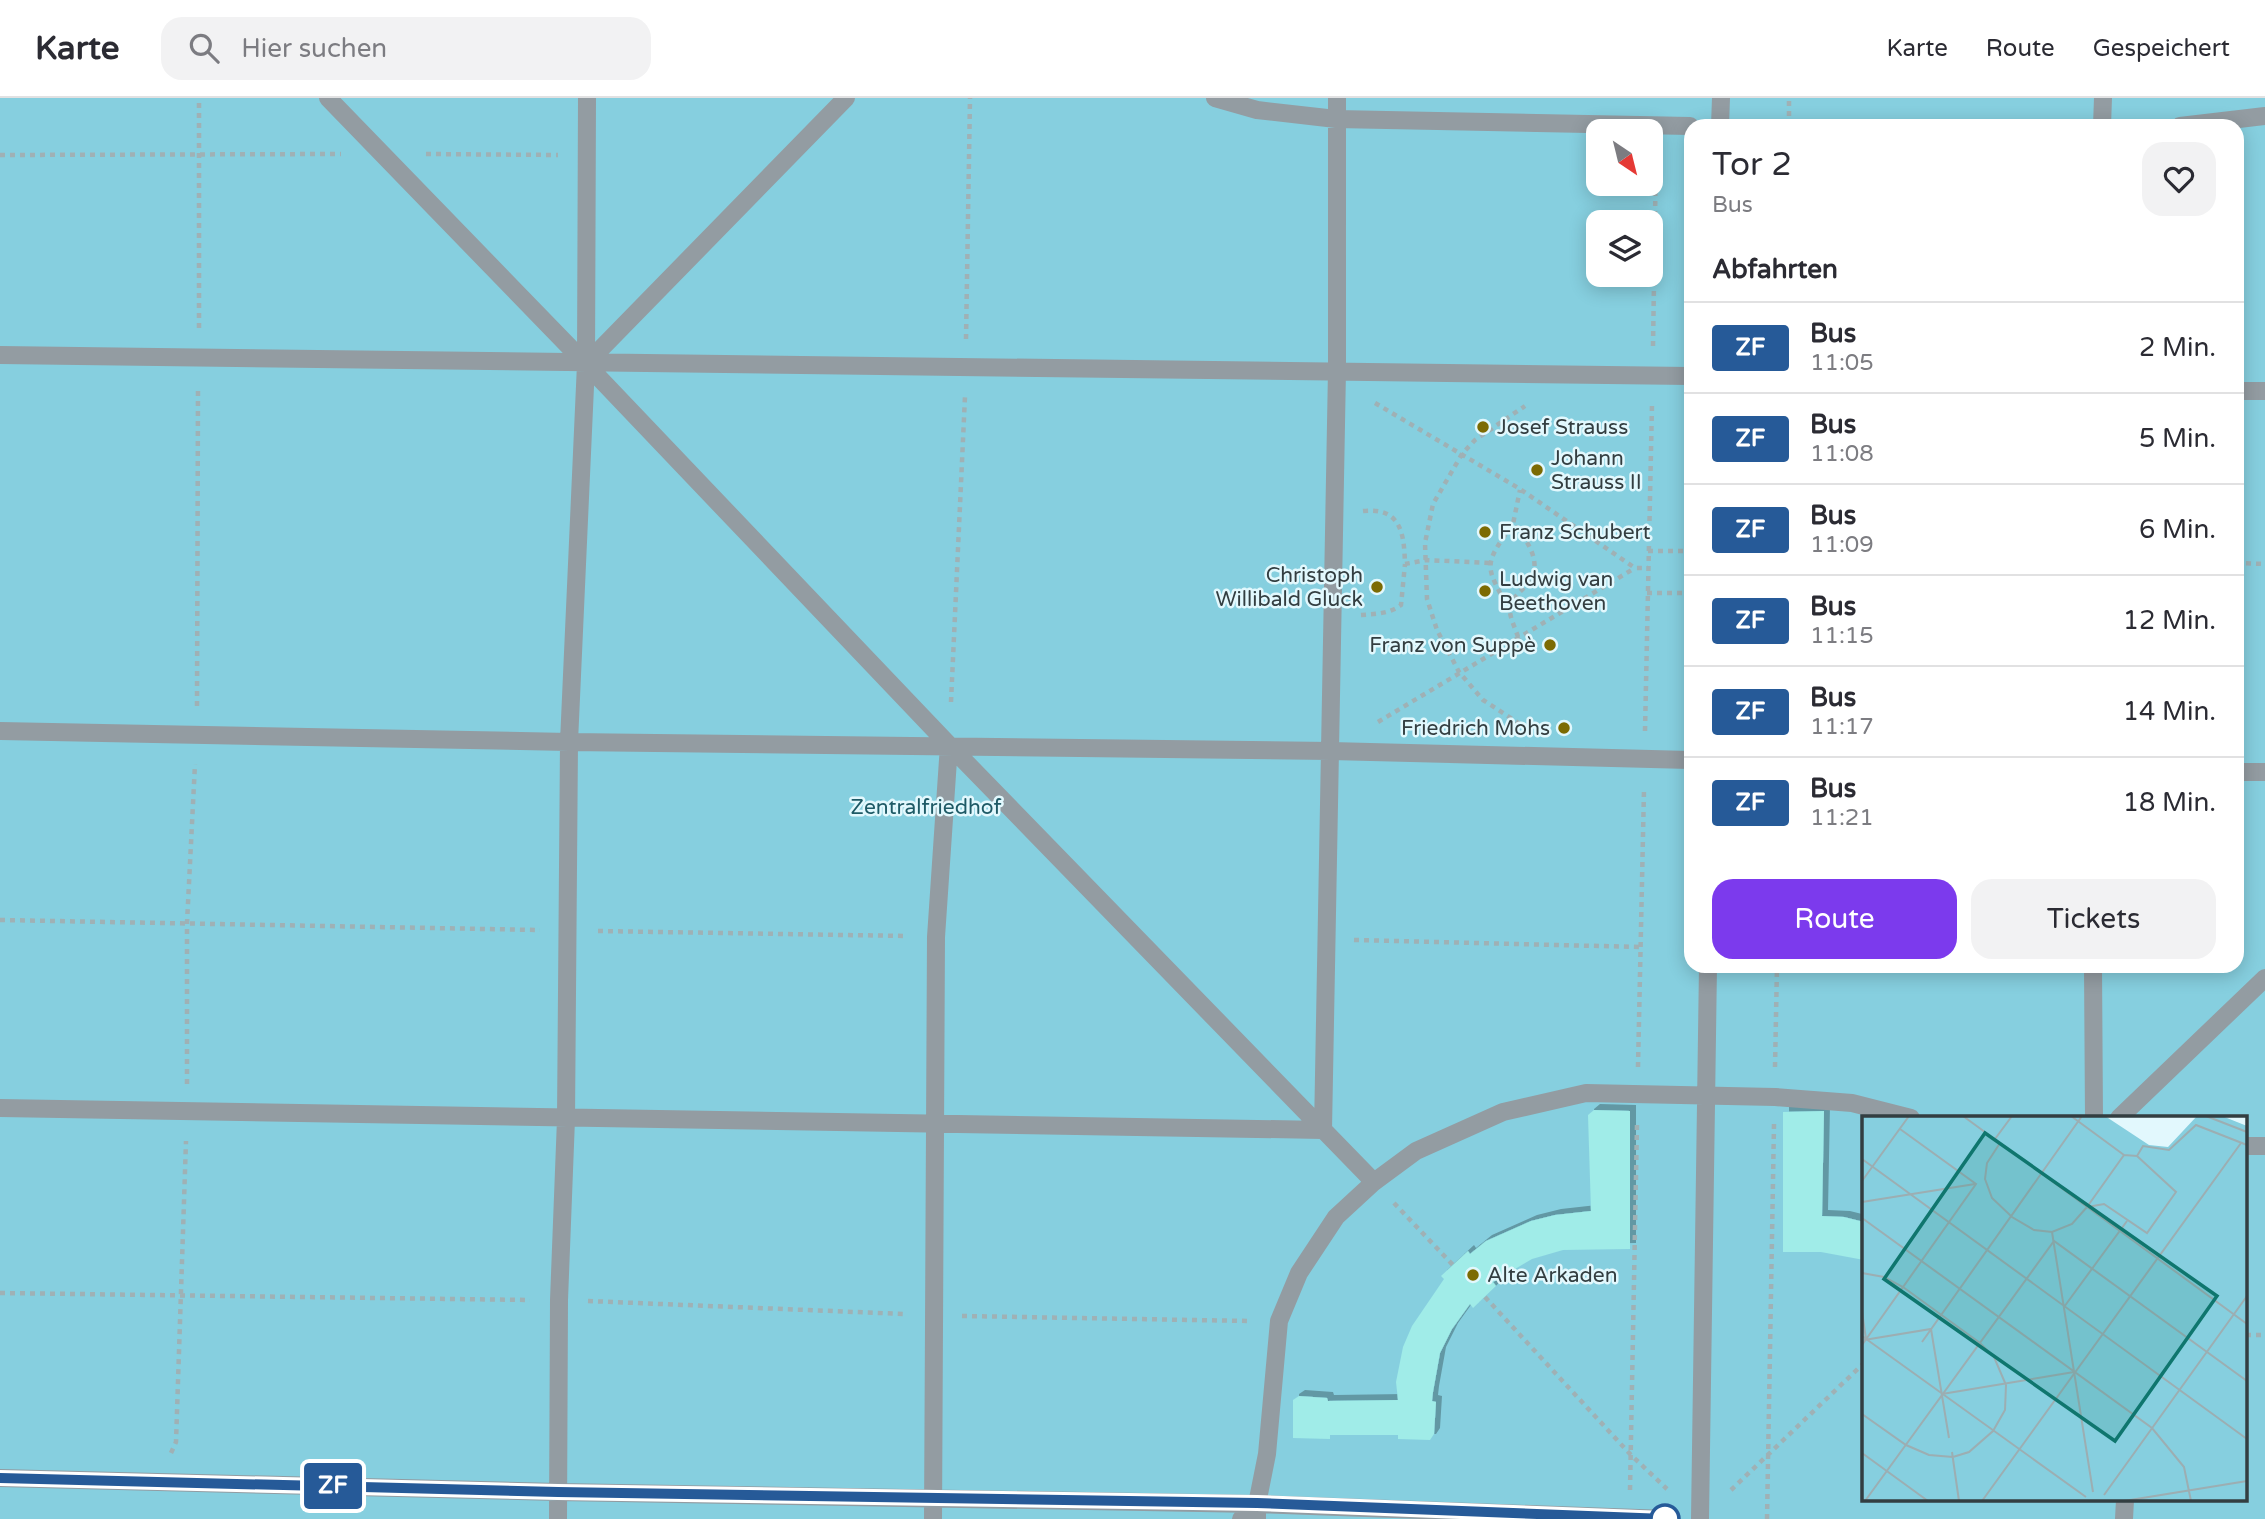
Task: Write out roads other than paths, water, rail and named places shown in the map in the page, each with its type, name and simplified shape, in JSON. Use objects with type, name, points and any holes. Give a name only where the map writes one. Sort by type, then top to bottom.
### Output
[{"type":"street","points":[[328,98],[586,363],[949,745],[1374,1182]]},
{"type":"street","points":[[558,1519],[559,1300],[566,1119],[569,742],[586,363],[586,98]]},
{"type":"street","points":[[586,363],[846,98]]},
{"type":"street","points":[[1216,98],[1257,110],[1336,119],[1684,126]]},
{"type":"street","points":[[1323,1130],[1337,370],[1337,98]]},
{"type":"street","points":[[1720,119],[1721,98]]},
{"type":"street","points":[[2102,119],[2103,98]]},
{"type":"street","points":[[2240,119],[2265,116]]},
{"type":"street","points":[[0,355],[1684,376]]},
{"type":"street","points":[[2244,391],[2265,391]]},
{"type":"street","points":[[0,731],[569,742],[1331,751],[1684,760]]},
{"type":"street","points":[[933,1519],[936,937],[949,745]]},
{"type":"street","points":[[2244,772],[2265,772]]},
{"type":"street","points":[[1700,1519],[1708,973]]},
{"type":"street","points":[[2093,973],[2094,1116]]},
{"type":"street","points":[[2121,1116],[2265,978]]},
{"type":"street","points":[[1257,1511],[1267,1454],[1279,1321],[1299,1273],[1336,1217],[1374,1182],[1416,1151],[1503,1112],[1586,1093],[1775,1097],[1852,1103],[1903,1116]]},
{"type":"street","points":[[0,1108],[1323,1130]]},
{"type":"street","points":[[0,1478],[933,1498],[1257,1511],[1665,1519]]},
{"type":"street","points":[[1241,1519],[1257,1511]]},
{"type":"place","name":"Josef Strauss","points":[[1483,427]]},
{"type":"place","name":"Johann Strauss II","points":[[1537,470]]},
{"type":"place","name":"Franz Schubert","points":[[1485,532]]},
{"type":"place","name":"Christoph Willibald Gluck","points":[[1377,587]]},
{"type":"place","name":"Ludwig van Beethoven","points":[[1485,591]]},
{"type":"place","name":"Franz von Suppè","points":[[1550,645]]},
{"type":"place","name":"Friedrich Mohs","points":[[1564,728]]},
{"type":"place","name":"Alte Arkaden","points":[[1473,1275]]},
{"type":"park label","name":"Zentralfriedhof","points":[[926,807]]}]
